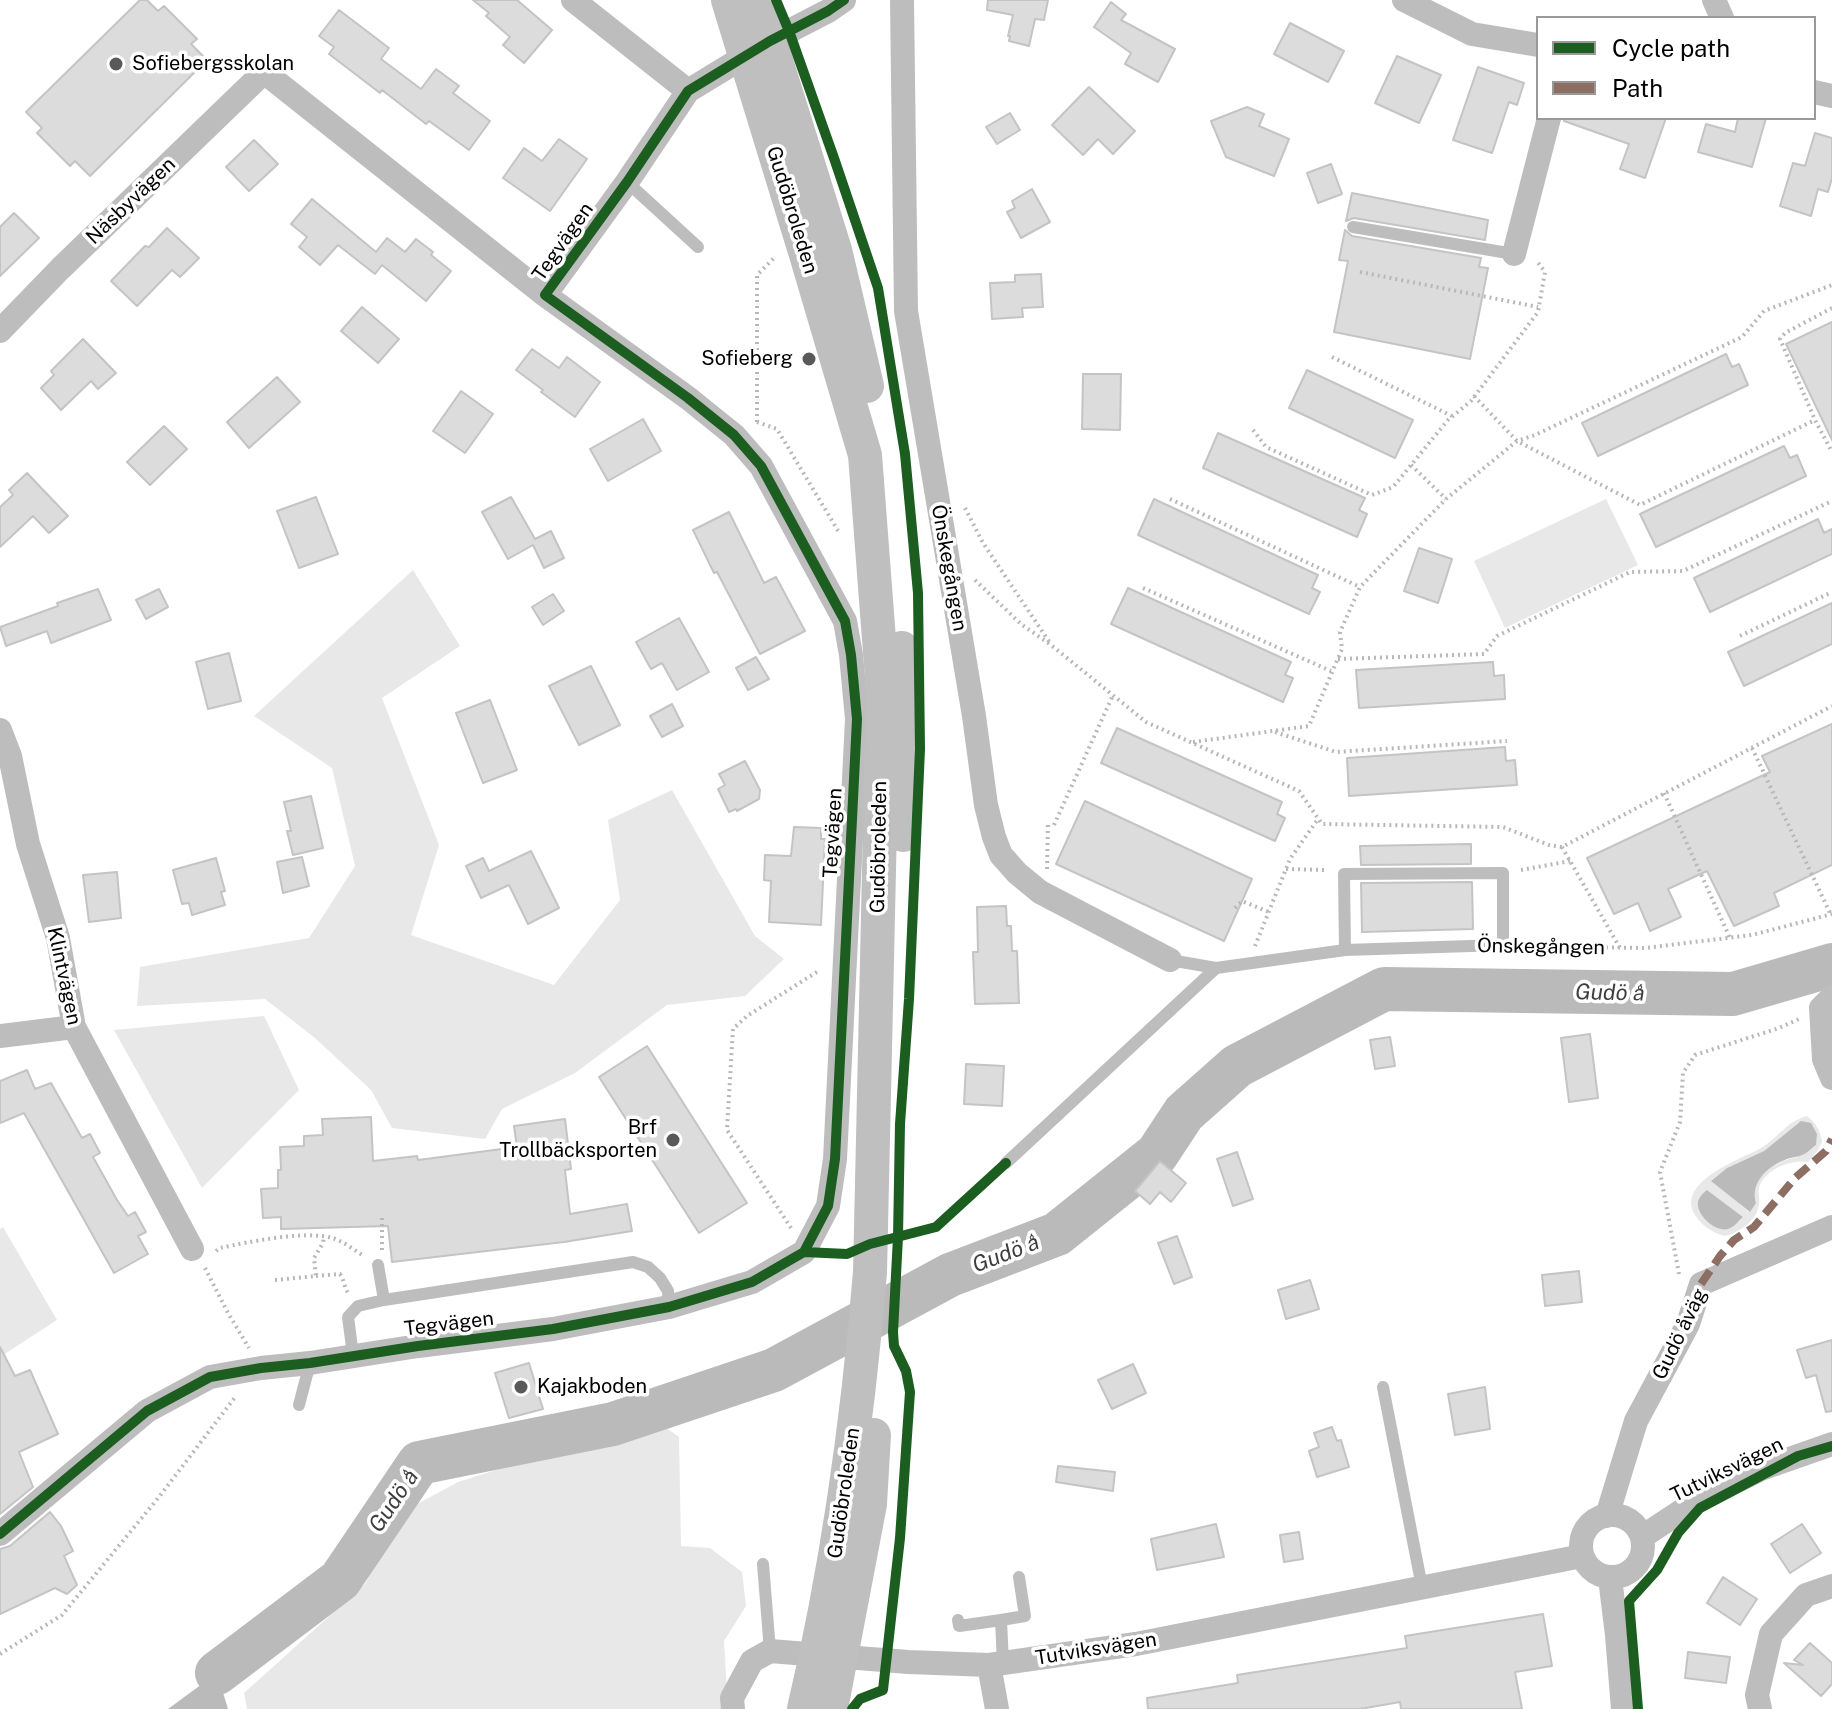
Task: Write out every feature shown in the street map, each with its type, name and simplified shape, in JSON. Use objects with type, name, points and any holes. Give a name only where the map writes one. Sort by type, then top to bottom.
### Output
[{"type":"main road","name":"Gudöbroleden","points":[[728,0],[759,49]]},
{"type":"main road","name":"Gudöbroleden","points":[[752,0],[759,49],[762,115],[865,455],[883,692],[878,1268],[872,1342],[845,1500],[830,1655],[831,1709]]},
{"type":"main road","name":"Gudöbroleden","points":[[804,1709],[830,1655]]},
{"type":"street","points":[[573,0],[688,91]]},
{"type":"street","name":"Tegvägen","points":[[545,295],[688,91],[844,0]]},
{"type":"street","name":"Önskegången","points":[[902,0],[906,311],[989,816],[1001,855],[1017,873],[1046,895],[1170,960]]},
{"type":"street","points":[[1404,0],[1472,34],[1536,45]]},
{"type":"street","name":"Tegvägen","points":[[0,1534],[147,1411],[208,1373],[310,1363],[353,1355],[420,1354],[669,1307],[752,1282],[804,1252],[828,1206],[835,1159],[857,719],[845,621],[761,466],[734,435],[545,295],[264,72]]},
{"type":"street","name":"Näsbyvägen","points":[[0,331],[264,72]]},
{"type":"street","points":[[1516,245],[1548,120]]},
{"type":"street","name":"Klintvägen","points":[[0,730],[10,756],[28,844],[58,938],[74,1027],[196,1253]]},
{"type":"street","points":[[1827,1002],[1824,1059],[1832,1078]]},
{"type":"street","points":[[0,1036],[74,1027]]},
{"type":"street","name":"Gudö åväg","points":[[1607,1516],[1636,1421],[1688,1324],[1701,1284],[1832,1227]]},
{"type":"street","name":"Tutviksvägen","points":[[1642,1537],[1695,1502],[1761,1469],[1832,1444]]},
{"type":"street","points":[[1607,1516],[1626,1518],[1636,1526],[1642,1537],[1644,1548],[1640,1561],[1633,1570],[1622,1576],[1610,1578],[1598,1574],[1582,1556],[1584,1532],[1592,1522],[1607,1516]]},
{"type":"street","name":"Tutviksvägen","points":[[770,1651],[908,1662],[996,1664],[1136,1644],[1582,1556]]},
{"type":"street","points":[[1610,1578],[1623,1709]]},
{"type":"street","points":[[1760,1709],[1757,1695],[1771,1634],[1806,1595],[1832,1586]]},
{"type":"street","points":[[733,1709],[732,1698],[752,1661],[770,1651]]},
{"type":"street","points":[[996,1664],[997,1709]]},
{"type":"lane","points":[[627,182],[698,247]]},
{"type":"lane","points":[[1353,227],[1516,245]]},
{"type":"lane","points":[[1345,950],[1344,874],[1503,873],[1503,945]]},
{"type":"lane","name":"Önskegången","points":[[1170,960],[1216,968],[1345,950],[1503,945]]},
{"type":"lane","points":[[1006,1163],[1216,968]]},
{"type":"lane","points":[[353,1355],[348,1317],[358,1306],[633,1262],[648,1267],[660,1278],[668,1291],[669,1307]]},
{"type":"lane","points":[[378,1265],[384,1300]]},
{"type":"lane","points":[[299,1405],[310,1363]]},
{"type":"lane","points":[[1383,1387],[1422,1587]]},
{"type":"lane","points":[[763,1564],[770,1651]]},
{"type":"lane","points":[[958,1620],[959,1626],[1025,1616],[1019,1577]]},
{"type":"lane","points":[[996,1664],[1001,1620]]},
{"type":"path","points":[[1253,430],[1266,447],[1372,495],[1393,487],[1474,396],[1538,312],[1545,272],[1516,245]]},
{"type":"path","points":[[784,249],[757,275],[757,422],[777,429],[845,541]]},
{"type":"path","points":[[1360,272],[1539,307]]},
{"type":"path","points":[[1191,742],[1309,726],[1342,649],[1340,632],[1360,587],[1446,499],[1517,441],[1742,337],[1764,311],[1832,285]]},
{"type":"path","points":[[1832,308],[1785,333],[1780,339],[1832,452]]},
{"type":"path","points":[[1332,357],[1453,416]]},
{"type":"path","points":[[1474,396],[1517,441],[1640,505],[1815,420]]},
{"type":"path","points":[[1411,465],[1446,499]]},
{"type":"path","points":[[1170,499],[1360,587]]},
{"type":"path","points":[[962,501],[983,543],[1051,645]]},
{"type":"path","points":[[1337,659],[1484,654],[1497,636],[1630,572],[1683,571],[1832,501]]},
{"type":"path","points":[[967,573],[1021,624],[1146,722],[1299,791],[1322,824],[1503,827],[1562,847],[1832,706]]},
{"type":"path","points":[[1143,588],[1332,671]]},
{"type":"path","points":[[1740,636],[1832,592]]},
{"type":"path","points":[[1046,895],[1051,824],[1113,695]]},
{"type":"path","points":[[1273,731],[1336,752],[1507,741]]},
{"type":"path","points":[[1752,748],[1832,914]]},
{"type":"path","points":[[1664,793],[1730,938]]},
{"type":"path","points":[[1248,963],[1290,859],[1318,819]]},
{"type":"path","points":[[1562,847],[1620,948]]},
{"type":"path","points":[[1503,873],[1570,861]]},
{"type":"path","points":[[1286,869],[1331,870],[1344,874]]},
{"type":"path","points":[[1235,908],[1242,901],[1269,912]]},
{"type":"path","points":[[798,1238],[727,1130],[733,1029],[747,1016],[823,968]]},
{"type":"path","points":[[1680,1278],[1660,1172],[1680,1122],[1683,1073],[1695,1055],[1779,1028],[1827,1002]]},
{"type":"path","points":[[196,1253],[211,1256],[220,1248],[253,1241],[324,1236],[334,1238],[378,1265],[382,1252],[382,1216]]},
{"type":"path","points":[[316,1276],[314,1258],[324,1236]]},
{"type":"path","points":[[0,1654],[62,1615],[261,1368],[196,1253]]},
{"type":"path","points":[[275,1280],[340,1274],[352,1300]]},
{"type":"shaded area","points":[[1606,499],[1638,565],[1505,628],[1474,561]]},
{"type":"shaded area","points":[[413,570],[460,646],[382,698],[439,845],[411,935],[554,985],[620,900],[608,820],[672,790],[755,936],[784,959],[745,996],[667,1005],[575,1073],[502,1109],[485,1139],[392,1128],[371,1090],[315,1038],[265,999],[137,1006],[140,967],[309,938],[355,866],[332,768],[254,716]]},
{"type":"shaded area","points":[[264,1016],[299,1090],[202,1188],[114,1030]]},
{"type":"shaded area","points":[[1807,1116],[1813,1121],[1822,1142],[1808,1162],[1787,1164],[1763,1179],[1759,1187],[1758,1210],[1742,1229],[1725,1236],[1704,1226],[1695,1215],[1691,1203],[1694,1192],[1702,1182],[1726,1165],[1761,1148]],"holes":[[[1801,1121],[1798,1157],[1773,1166],[1760,1178],[1756,1185],[1756,1203],[1749,1212],[1712,1180],[1727,1168],[1764,1151]],[[1707,1190],[1743,1217],[1740,1221],[1728,1229]]]},
{"type":"shaded area","points":[[1801,1121],[1811,1123],[1817,1134],[1816,1145],[1804,1154],[1767,1170],[1758,1182],[1756,1203],[1750,1212],[1711,1181],[1727,1168],[1764,1151]]},
{"type":"shaded area","points":[[1707,1190],[1743,1217],[1728,1229],[1709,1223],[1698,1206],[1699,1199]]},
{"type":"shaded area","points":[[3,1227],[57,1320],[0,1357],[0,1229]]},
{"type":"shaded area","points":[[655,1420],[679,1437],[681,1546],[710,1548],[742,1572],[746,1606],[724,1641],[728,1709],[247,1709],[244,1693],[365,1584],[404,1511],[458,1482]]},
{"type":"shaded area","points":[[217,1673],[228,1709],[168,1709]]},
{"type":"building","points":[[140,0],[147,0],[158,11],[164,6],[197,39],[191,44],[207,60],[90,176],[75,161],[70,166],[37,133],[42,128],[26,112]]},
{"type":"building","points":[[473,0],[517,0],[552,30],[524,63],[503,45],[510,37]]},
{"type":"building","points":[[988,0],[1048,0],[1044,20],[1035,19],[1029,46],[1009,41],[1013,15],[987,10]]},
{"type":"building","points":[[1111,2],[1126,14],[1121,20],[1175,49],[1158,82],[1125,64],[1131,53],[1094,27]]},
{"type":"building","points":[[339,10],[389,48],[381,59],[421,89],[436,69],[459,86],[453,93],[490,121],[469,150],[429,121],[426,124],[382,90],[380,93],[329,54],[334,47],[319,36]]},
{"type":"building","points":[[1290,23],[1344,51],[1328,82],[1274,54]]},
{"type":"building","points":[[1397,56],[1441,75],[1419,123],[1375,103]]},
{"type":"building","points":[[1478,67],[1524,83],[1517,105],[1509,102],[1492,153],[1453,140]]},
{"type":"building","points":[[1089,87],[1135,131],[1113,154],[1098,139],[1083,155],[1052,125]]},
{"type":"building","points":[[1247,107],[1264,114],[1259,126],[1289,139],[1274,176],[1226,157],[1211,121]]},
{"type":"building","points":[[1010,113],[1020,130],[997,144],[986,127]]},
{"type":"building","points":[[1665,120],[1645,178],[1620,169],[1629,144],[1564,121]]},
{"type":"building","points":[[1738,120],[1765,120],[1752,167],[1698,152],[1706,124],[1735,132]]},
{"type":"building","points":[[1815,133],[1832,138],[1832,178],[1828,192],[1818,189],[1811,216],[1780,206],[1793,163],[1805,166]]},
{"type":"building","points":[[559,139],[587,159],[550,211],[503,178],[524,148],[542,161]]},
{"type":"building","points":[[254,140],[278,164],[249,191],[226,167]]},
{"type":"building","points":[[1331,164],[1342,194],[1318,203],[1307,173]]},
{"type":"building","points":[[1032,189],[1050,222],[1021,238],[1007,212],[1015,208],[1012,201]]},
{"type":"building","points":[[1352,193],[1488,220],[1485,240],[1354,218],[1346,221]]},
{"type":"building","points":[[312,199],[376,252],[387,238],[405,252],[416,239],[451,271],[426,301],[382,265],[375,274],[338,245],[320,265],[299,247],[307,237],[291,224]]},
{"type":"building","points":[[14,213],[39,238],[0,276],[0,227]]},
{"type":"building","points":[[167,228],[199,258],[180,277],[172,270],[137,306],[111,281]]},
{"type":"building","points":[[1345,230],[1352,236],[1481,258],[1479,267],[1488,268],[1470,359],[1334,332],[1348,261],[1339,260]]},
{"type":"building","points":[[1041,274],[1043,307],[1022,308],[1023,317],[992,319],[990,283],[1015,282],[1015,275]]},
{"type":"building","points":[[362,307],[399,339],[378,363],[341,331]]},
{"type":"building","points":[[1832,322],[1832,440],[1786,344]]},
{"type":"building","points":[[83,339],[116,373],[98,389],[91,381],[61,410],[41,388],[54,375],[51,371]]},
{"type":"building","points":[[532,349],[559,368],[567,357],[600,382],[575,417],[516,370]]},
{"type":"building","points":[[1726,354],[1732,367],[1739,364],[1748,385],[1598,456],[1582,423]]},
{"type":"building","points":[[1307,370],[1413,420],[1395,458],[1289,408]]},
{"type":"building","points":[[1083,374],[1121,374],[1120,430],[1082,429]]},
{"type":"building","points":[[277,377],[300,402],[249,448],[227,422]]},
{"type":"building","points":[[461,391],[493,414],[465,453],[433,431]]},
{"type":"building","points":[[643,419],[661,451],[608,481],[590,449]]},
{"type":"building","points":[[164,426],[187,449],[150,485],[127,462]]},
{"type":"building","points":[[1218,433],[1365,498],[1359,510],[1367,514],[1357,537],[1203,468]]},
{"type":"building","points":[[1784,446],[1790,458],[1797,455],[1806,476],[1656,547],[1640,514]]},
{"type":"building","points":[[27,473],[68,516],[49,533],[33,516],[0,547],[0,507],[13,495],[9,490]]},
{"type":"building","points":[[316,497],[338,554],[299,568],[277,511]]},
{"type":"building","points":[[511,497],[535,539],[551,531],[564,558],[544,568],[533,545],[508,559],[482,512]]},
{"type":"building","points":[[1154,499],[1318,575],[1312,588],[1320,592],[1309,614],[1138,535]]},
{"type":"building","points":[[729,512],[764,583],[776,577],[805,631],[760,654],[693,530]]},
{"type":"building","points":[[1818,519],[1824,533],[1832,529],[1832,554],[1710,612],[1694,578]]},
{"type":"building","points":[[1419,548],[1452,559],[1438,603],[1404,591]]},
{"type":"building","points":[[1128,588],[1291,662],[1285,675],[1293,678],[1283,702],[1111,624]]},
{"type":"building","points":[[98,589],[111,620],[51,643],[47,631],[6,646],[0,627]]},
{"type":"building","points":[[159,589],[168,607],[146,619],[136,600]]},
{"type":"building","points":[[553,594],[564,611],[543,625],[532,607]]},
{"type":"building","points":[[1832,603],[1832,644],[1744,686],[1728,652]]},
{"type":"building","points":[[679,618],[709,672],[677,690],[662,663],[651,669],[636,642]]},
{"type":"building","points":[[229,653],[241,701],[208,709],[196,662]]},
{"type":"building","points":[[756,657],[769,679],[748,690],[736,668]]},
{"type":"building","points":[[1493,662],[1494,676],[1504,675],[1505,699],[1359,708],[1356,670]]},
{"type":"building","points":[[591,666],[620,725],[579,745],[549,686]]},
{"type":"building","points":[[490,700],[517,770],[483,783],[456,713]]},
{"type":"building","points":[[672,704],[683,726],[662,737],[650,716]]},
{"type":"building","points":[[1832,724],[1832,865],[1774,893],[1779,906],[1734,926],[1707,871],[1668,889],[1681,917],[1650,931],[1638,903],[1614,914],[1587,858],[1770,772],[1762,756]]},
{"type":"building","points":[[1117,728],[1282,802],[1277,814],[1285,818],[1275,841],[1101,763]]},
{"type":"building","points":[[1505,747],[1506,761],[1515,760],[1517,785],[1349,796],[1347,758]]},
{"type":"building","points":[[745,761],[760,790],[759,799],[729,812],[718,789],[725,785],[719,774]]},
{"type":"building","points":[[311,796],[323,848],[293,855],[284,802]]},
{"type":"building","points":[[1085,801],[1252,879],[1224,941],[1056,864]]},
{"type":"building","points":[[794,827],[821,828],[821,839],[825,839],[821,925],[769,922],[771,881],[764,880],[765,855],[791,856]]},
{"type":"building","points":[[1471,844],[1471,864],[1361,865],[1360,846]]},
{"type":"building","points":[[531,851],[559,908],[528,924],[509,885],[481,898],[466,866],[483,858],[489,871]]},
{"type":"building","points":[[302,857],[309,886],[283,893],[277,862]]},
{"type":"building","points":[[216,858],[225,891],[221,892],[225,905],[192,915],[189,903],[182,904],[173,870]]},
{"type":"building","points":[[117,872],[121,918],[89,922],[83,875]]},
{"type":"building","points":[[1472,882],[1473,929],[1362,932],[1361,883]]},
{"type":"building","points":[[1006,906],[1012,951],[1017,951],[1019,1003],[975,1004],[973,952],[978,952],[977,907]]},
{"type":"building","points":[[1590,1034],[1598,1098],[1569,1102],[1561,1038]]},
{"type":"building","points":[[1390,1037],[1395,1066],[1375,1069],[1370,1040]]},
{"type":"building","name":"Brf Trollbäcksporten","points":[[647,1046],[747,1203],[699,1233],[599,1077]]},
{"type":"building","points":[[966,1064],[1004,1066],[1002,1106],[964,1104]]},
{"type":"building","points":[[27,1070],[35,1089],[51,1083],[82,1138],[90,1134],[100,1153],[93,1157],[117,1200],[128,1216],[135,1212],[146,1232],[138,1236],[148,1254],[114,1273],[24,1113],[0,1123],[0,1081]]},
{"type":"building","points":[[371,1117],[373,1161],[417,1156],[418,1160],[517,1147],[514,1126],[565,1119],[571,1169],[565,1170],[570,1214],[627,1204],[632,1231],[392,1262],[388,1226],[281,1229],[281,1217],[263,1218],[261,1189],[278,1188],[280,1147],[304,1146],[304,1136],[323,1135],[322,1119]]},
{"type":"building","points":[[1237,1152],[1253,1199],[1233,1206],[1217,1159]]},
{"type":"building","points":[[1160,1161],[1186,1183],[1171,1202],[1160,1192],[1150,1204],[1135,1191]]},
{"type":"building","points":[[1177,1236],[1192,1277],[1174,1284],[1158,1243]]},
{"type":"building","points":[[1579,1271],[1582,1302],[1545,1306],[1542,1275]]},
{"type":"building","points":[[1310,1280],[1319,1309],[1286,1319],[1278,1290]]},
{"type":"building","points":[[1832,1340],[1832,1411],[1826,1412],[1816,1375],[1806,1378],[1797,1350]]},
{"type":"building","points":[[0,1347],[15,1376],[30,1370],[58,1434],[19,1452],[33,1487],[0,1514]]},
{"type":"building","points":[[529,1363],[543,1409],[509,1418],[495,1373]]},
{"type":"building","points":[[1133,1364],[1146,1393],[1112,1409],[1098,1380]]},
{"type":"building","points":[[1485,1387],[1490,1429],[1455,1435],[1448,1394]]},
{"type":"building","points":[[1332,1427],[1337,1441],[1341,1440],[1349,1467],[1317,1477],[1309,1451],[1319,1447],[1314,1433]]},
{"type":"building","points":[[1058,1466],[1115,1472],[1113,1491],[1056,1482]]},
{"type":"building","points":[[50,1512],[73,1551],[64,1556],[77,1585],[67,1594],[55,1588],[0,1614],[0,1549],[10,1546]]},
{"type":"building","points":[[1216,1524],[1224,1557],[1157,1570],[1151,1539]]},
{"type":"building","points":[[1802,1524],[1821,1553],[1790,1573],[1771,1544]]},
{"type":"building","points":[[1299,1532],[1303,1559],[1284,1562],[1280,1535]]},
{"type":"building","points":[[1723,1577],[1757,1599],[1740,1625],[1707,1603]]},
{"type":"building","points":[[1543,1614],[1552,1666],[1515,1672],[1522,1709],[1401,1709],[1400,1702],[1360,1709],[1148,1709],[1147,1698],[1238,1683],[1237,1675],[1407,1648],[1405,1636]]},
{"type":"building","points":[[1810,1643],[1832,1663],[1832,1684],[1821,1696],[1784,1663],[1803,1665],[1794,1660]]},
{"type":"building","points":[[1688,1652],[1730,1657],[1726,1683],[1685,1678]]},
{"type":"waterway","name":"Gudö å","points":[[217,1673],[340,1580],[419,1463],[613,1424],[774,1370],[950,1275],[1057,1234],[1157,1154],[1184,1113],[1237,1066],[1384,989],[1733,994],[1832,965]]},
{"type":"marked path","points":[[1701,1284],[1734,1240],[1754,1227],[1795,1178],[1826,1151],[1832,1139]]},
{"type":"cycle path","points":[[776,0],[878,288],[905,454],[918,593],[920,749],[900,1124],[893,1332],[894,1346],[906,1371],[910,1392],[900,1538],[883,1690],[860,1699],[852,1709]]},
{"type":"cycle path","points":[[0,1534],[147,1411],[210,1377],[553,1329],[669,1307],[752,1282],[804,1252],[828,1206],[835,1159],[857,719],[845,621],[761,466],[734,435],[545,295],[688,91],[844,0]]},
{"type":"cycle path","points":[[804,1252],[847,1254],[870,1244],[936,1227],[1006,1163]]},
{"type":"cycle path","points":[[1638,1709],[1629,1601],[1657,1570],[1678,1533],[1700,1508],[1798,1456],[1832,1446]]},
{"type":"place","name":"Sofiebergsskolan","points":[[116,64]]},
{"type":"place","name":"Sofieberg","points":[[809,359]]},
{"type":"place","name":"Brf Trollbäcksporten","points":[[673,1140]]},
{"type":"place","name":"Kajakboden","points":[[521,1387]]}]
